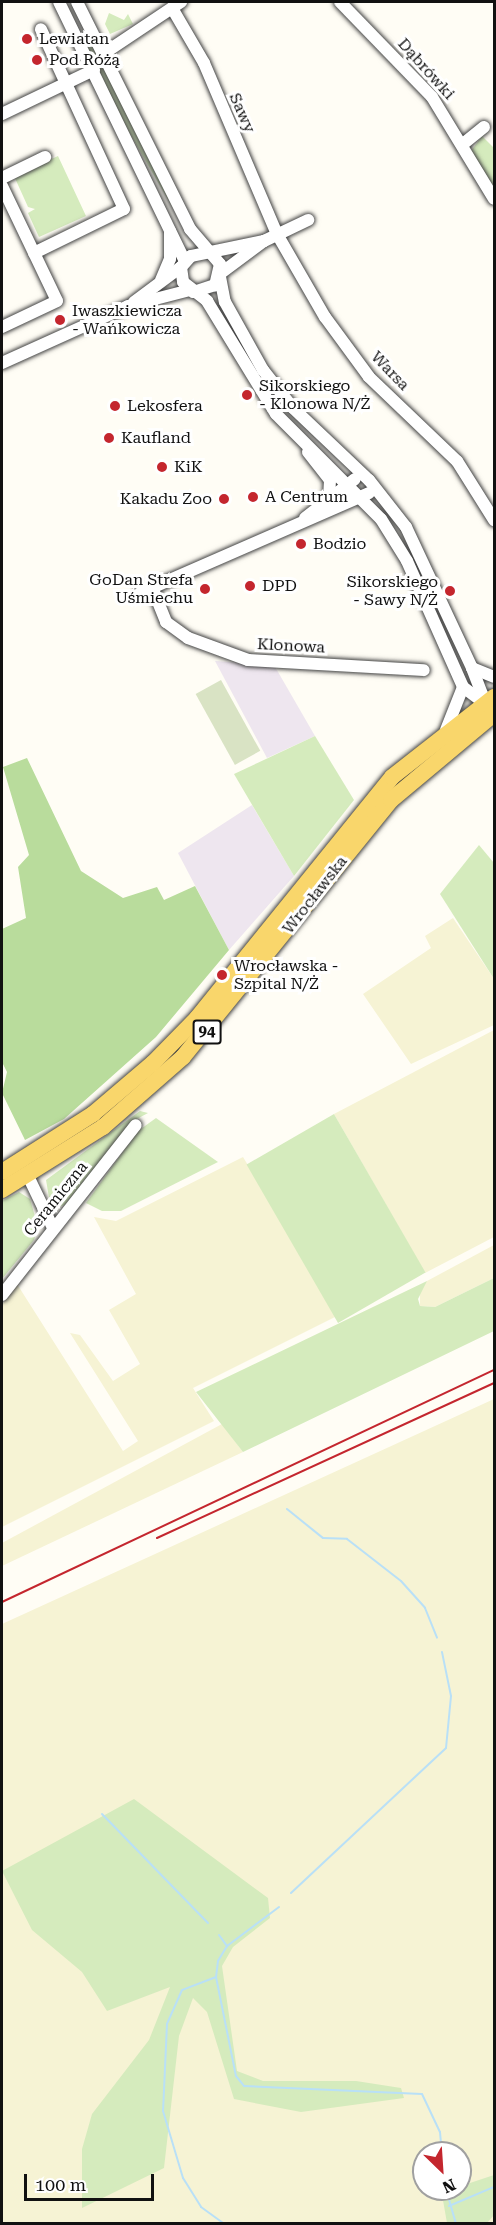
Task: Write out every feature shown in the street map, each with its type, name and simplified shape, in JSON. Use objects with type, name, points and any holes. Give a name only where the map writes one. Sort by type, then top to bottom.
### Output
[{"type":"main road","name":"Wrocławska","points":[[2,1172],[93,1114],[170,1047],[367,804],[445,732],[491,706]]},
{"type":"main road","name":"Wrocławska","points":[[2,1190],[104,1127],[183,1058],[391,800],[467,735],[491,706]]},
{"type":"street","points":[[59,2],[170,226],[191,291],[207,302],[257,389],[298,436],[330,480],[329,499]]},
{"type":"street","points":[[77,2],[190,229],[212,252],[220,275],[225,302],[263,370],[293,408],[363,473],[418,548],[491,706]]},
{"type":"street","name":"Dąbrówki","points":[[340,2],[432,97],[495,199]]},
{"type":"street","points":[[103,54],[176,5]]},
{"type":"street","name":"Sawy","points":[[176,5],[204,63],[277,234]]},
{"type":"street","points":[[34,254],[124,208],[41,29]]},
{"type":"street","points":[[2,114],[94,70]]},
{"type":"street","points":[[463,144],[484,128]]},
{"type":"street","points":[[2,178],[45,157]]},
{"type":"street","points":[[2,186],[57,301],[2,327]]},
{"type":"street","points":[[2,363],[128,306],[191,291],[207,291],[220,275],[264,241],[308,220]]},
{"type":"street","points":[[161,281],[170,259],[170,226]]},
{"type":"street","name":"Warsa","points":[[277,234],[348,351],[457,461],[495,520]]},
{"type":"street","points":[[128,306],[183,263],[212,252],[264,241]]},
{"type":"street","points":[[298,436],[350,483],[363,498],[403,554],[463,687],[491,706]]},
{"type":"street","points":[[299,522],[363,473]]},
{"type":"street","points":[[140,593],[299,522],[363,498],[376,488]]},
{"type":"street","name":"Klonowa","points":[[152,587],[166,622],[188,638],[248,660],[424,670]]},
{"type":"street","points":[[472,668],[495,676]]},
{"type":"street","points":[[445,732],[463,687]]},
{"type":"street","name":"Ceramiczna","points":[[2,1294],[136,1125]]},
{"type":"street","points":[[28,1176],[54,1228]]},
{"type":"shaded area","points":[[215,661],[274,665],[315,736],[267,758]]},
{"type":"shaded area","points":[[252,805],[294,876],[229,950],[178,853]]},
{"type":"shaded area","points":[[453,918],[494,979],[494,1025],[411,1064],[363,994],[431,948],[425,936]]},
{"type":"shaded area","points":[[494,1030],[494,1237],[425,1273],[334,1114]]},
{"type":"shaded area","points":[[243,1157],[339,1315],[193,1388],[214,1421],[2,1527],[2,1305],[17,1284],[123,1451],[138,1441],[70,1333],[80,1335],[113,1381],[140,1364],[109,1310],[136,1294],[94,1217],[116,1221]]},
{"type":"shaded area","points":[[494,1245],[494,1278],[435,1307],[420,1306],[420,1289],[427,1281]]},
{"type":"shaded area","points":[[494,1399],[494,2223],[2,2223],[2,1624]]},
{"type":"shaded area","points":[[222,1424],[243,1452],[2,1566],[2,1543]]},
{"type":"green space","points":[[109,13],[124,20],[128,14],[133,24],[110,34],[105,24]]},
{"type":"green space","points":[[90,40],[186,231],[129,132],[84,42]]},
{"type":"green space","points":[[482,136],[494,148],[494,191],[471,151]]},
{"type":"green space","points":[[58,156],[86,216],[39,237],[28,213],[35,209],[28,207],[14,176]]},
{"type":"green space","points":[[221,680],[260,751],[235,765],[196,694]]},
{"type":"green space","points":[[315,736],[354,800],[294,876],[234,774]]},
{"type":"green space","points":[[27,758],[81,871],[123,898],[157,887],[164,900],[195,886],[229,950],[156,1037],[64,1119],[25,1140],[2,1093],[7,1072],[2,1062],[2,929],[26,918],[18,867],[29,855],[3,767]]},
{"type":"green space","points":[[479,845],[494,863],[494,979],[440,894]]},
{"type":"green space","points":[[140,1111],[148,1113],[135,1120],[65,1205],[51,1209],[46,1180]]},
{"type":"green space","points":[[334,1114],[426,1272],[338,1323],[247,1164]]},
{"type":"green space","points":[[156,1118],[218,1162],[121,1211],[102,1211],[86,1203],[138,1131]]},
{"type":"green space","points":[[19,1192],[30,1199],[38,1227],[34,1240],[2,1279],[2,1201]]},
{"type":"green space","points":[[494,1278],[494,1331],[243,1452],[196,1392],[427,1281],[418,1299],[420,1306],[435,1307]]},
{"type":"green space","points":[[134,1799],[268,1898],[270,1918],[233,1947],[222,1966],[237,2071],[263,2081],[356,2081],[401,2088],[404,2098],[301,2112],[234,2099],[207,2012],[193,1998],[179,2036],[164,2168],[82,2208],[82,2149],[92,2114],[149,2040],[170,1987],[107,2011],[82,1972],[32,1930],[2,1871]]},
{"type":"green space","points":[[494,2175],[494,2215],[487,2223],[447,2223],[443,2201],[472,2201],[472,2182]]},
{"type":"waterway","points":[[287,1509],[323,1538],[347,1539],[401,1581],[425,1608],[437,1638]]},
{"type":"waterway","points":[[291,1893],[446,1748],[451,1696],[442,1652]]},
{"type":"waterway","points":[[102,1814],[208,1923]]},
{"type":"waterway","points":[[279,1907],[227,1946],[218,1961],[216,1977],[236,2076],[244,2086],[422,2094],[440,2132],[441,2141]]},
{"type":"waterway","points":[[219,1935],[227,1946]]},
{"type":"waterway","points":[[216,1977],[182,1990],[167,2024],[163,2111],[183,2178],[201,2207],[224,2224]]},
{"type":"waterway","points":[[449,2206],[494,2187]]},
{"type":"waterway","points":[[449,2201],[456,2224]]},
{"type":"railway","points":[[2,1602],[494,1370]]},
{"type":"railway","points":[[157,1538],[494,1383]]},
{"type":"place","name":"Lewiatan","points":[[27,39]]},
{"type":"place","name":"Pod Różą","points":[[37,60]]},
{"type":"place","name":"Iwaszkiewicza - Wańkowicza","points":[[60,320]]},
{"type":"place","name":"Sikorskiego - Klonowa N/Ż","points":[[247,395]]},
{"type":"place","name":"Lekosfera","points":[[115,406]]},
{"type":"place","name":"Kaufland","points":[[109,438]]},
{"type":"place","name":"KiK","points":[[162,467]]},
{"type":"place","name":"A Centrum","points":[[253,497]]},
{"type":"place","name":"Kakadu Zoo","points":[[224,499]]},
{"type":"place","name":"Bodzio","points":[[301,544]]},
{"type":"place","name":"DPD","points":[[250,586]]},
{"type":"place","name":"GoDan Strefa Uśmiechu","points":[[205,589]]},
{"type":"place","name":"Sikorskiego - Sawy N/Ż","points":[[450,591]]},
{"type":"place","name":"Wrocławska - Szpital N/Ż","points":[[222,975]]}]
